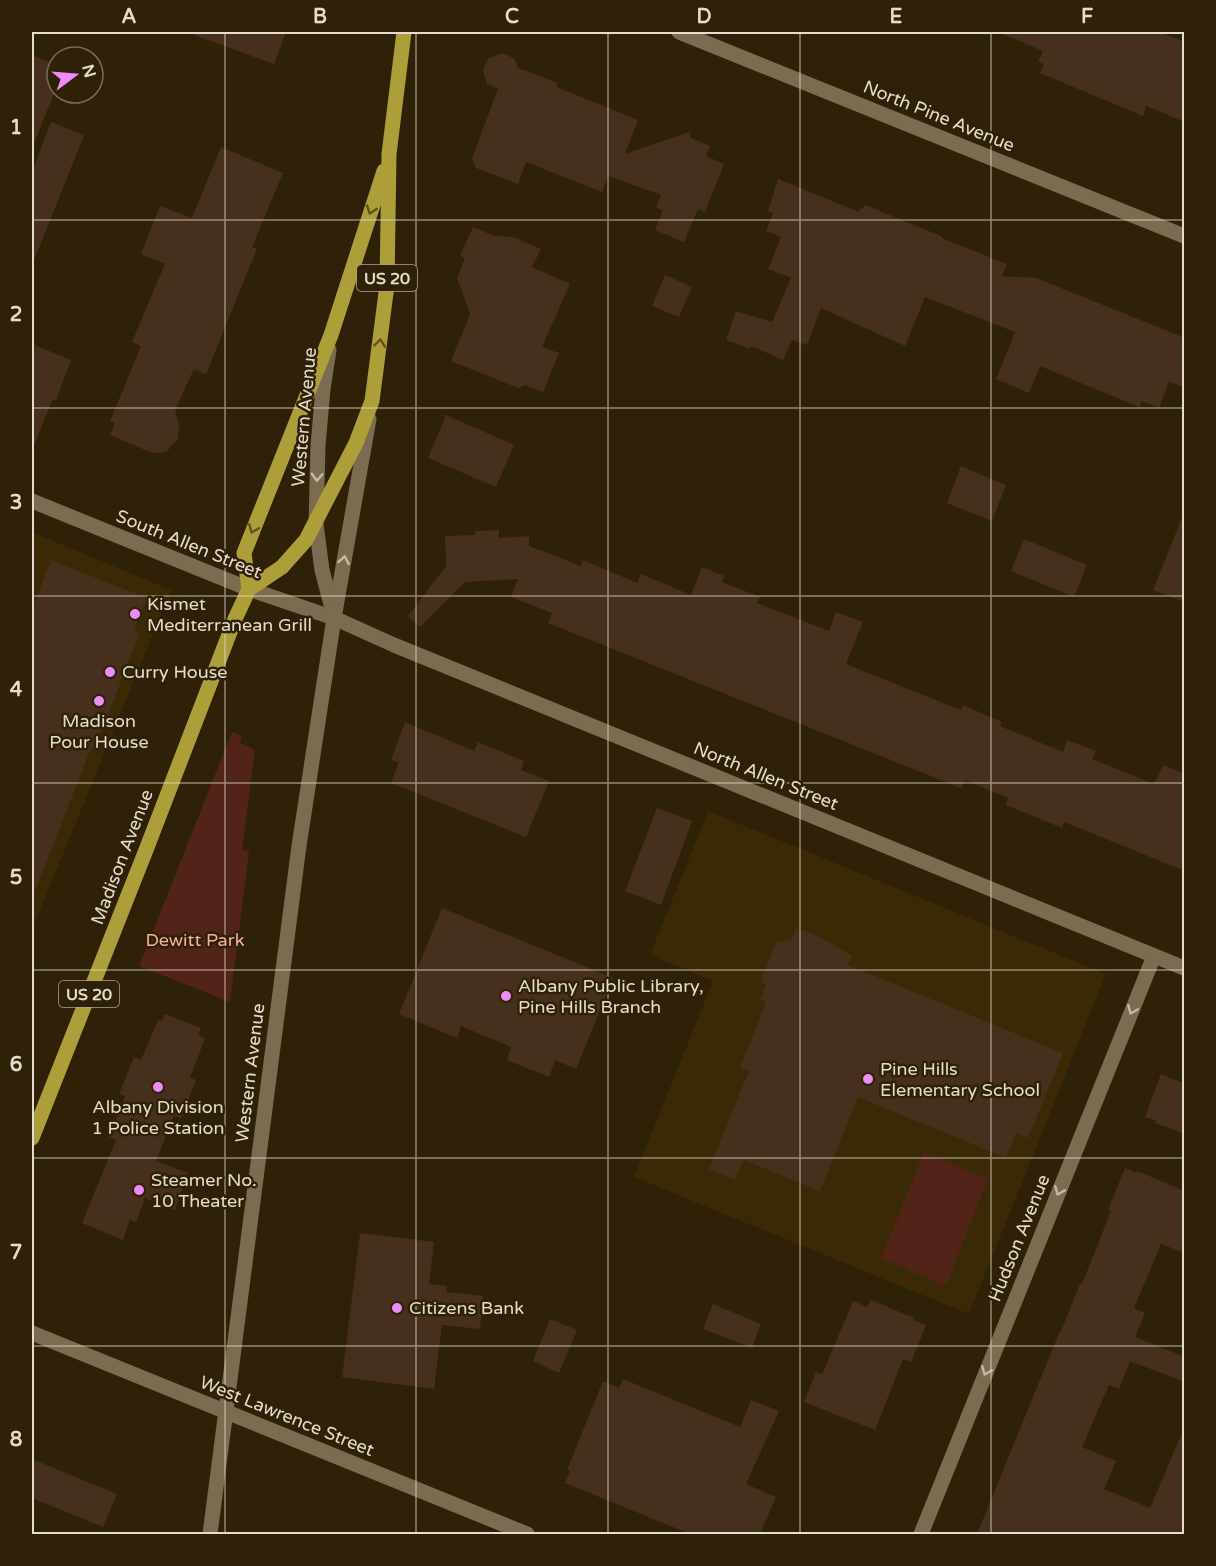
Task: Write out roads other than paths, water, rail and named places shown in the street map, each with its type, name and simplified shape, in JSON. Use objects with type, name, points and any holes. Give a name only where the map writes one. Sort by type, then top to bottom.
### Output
[{"type":"main road","name":"Western Avenue","points":[[372,401],[387,285],[389,154],[404,32]]},
{"type":"main road","name":"Western Avenue","points":[[331,335],[389,154]]},
{"type":"main road","name":"US 20","points":[[331,335],[244,553],[249,589],[282,567],[306,540],[356,443],[372,401]]},
{"type":"main road","name":"Madison Avenue","points":[[32,1138],[249,589]]},
{"type":"street","name":"North Pine Avenue","points":[[679,32],[1185,236]]},
{"type":"street","name":"Western Avenue","points":[[331,335],[321,412],[316,524],[322,570],[334,618]]},
{"type":"street","name":"Western Avenue","points":[[210,1534],[299,846],[334,618],[372,401]]},
{"type":"street","name":"South Allen Street","points":[[32,501],[249,589],[334,618]]},
{"type":"street","name":"North Allen Street","points":[[334,618],[471,677],[1185,968]]},
{"type":"street","name":"Hudson Avenue","points":[[921,1534],[1154,956]]},
{"type":"street","name":"West Lawrence Street","points":[[32,1333],[527,1534]]},
{"type":"place","name":"Kismet Mediterranean Grill","points":[[135,614]]},
{"type":"place","name":"Curry House","points":[[110,672]]},
{"type":"place","name":"Madison Pour House","points":[[99,701]]},
{"type":"place","name":"Albany Public Library, Pine Hills Branch","points":[[506,996]]},
{"type":"place","name":"Pine Hills Elementary School","points":[[868,1079]]},
{"type":"place","name":"Albany Division 1 Police Station","points":[[158,1087]]},
{"type":"place","name":"Steamer No. 10 Theater","points":[[139,1190]]},
{"type":"place","name":"Citizens Bank","points":[[397,1308]]},
{"type":"park label","name":"Dewitt Park","points":[[195,940]]}]
